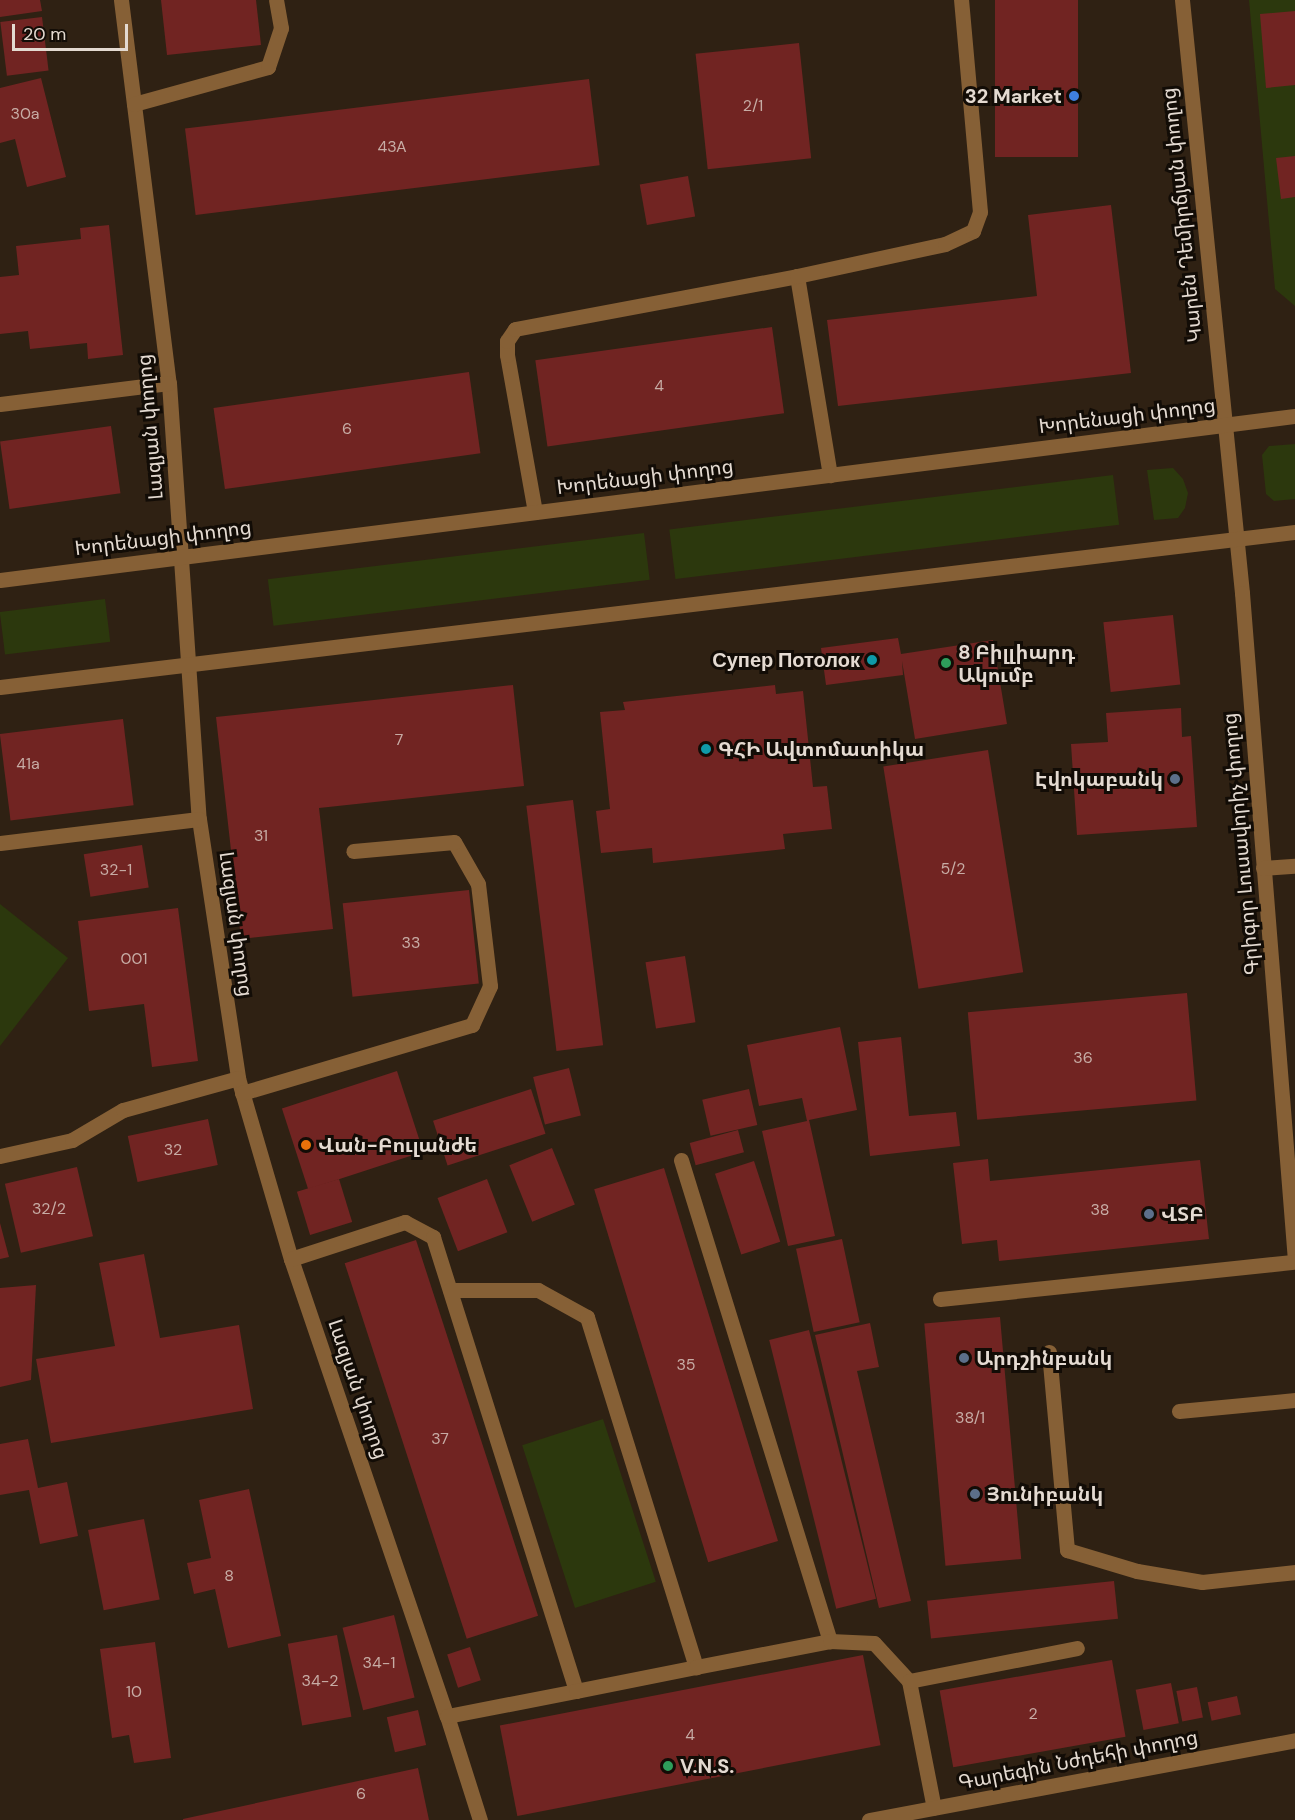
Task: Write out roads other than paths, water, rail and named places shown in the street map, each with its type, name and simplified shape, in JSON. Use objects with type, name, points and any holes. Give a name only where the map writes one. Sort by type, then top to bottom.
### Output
[{"type":"street","name":"Լազյան փողոց","points":[[121,0],[169,382],[199,819],[240,1085],[291,1259],[447,1716],[480,1820]]},
{"type":"street","points":[[134,104],[268,67],[281,28],[276,0]]},
{"type":"street","points":[[535,512],[507,355],[507,341],[515,329],[798,276],[945,244],[973,231],[980,212],[961,0]]},
{"type":"street","name":"Կարեն Դեմիրճյան փողոց","points":[[1182,0],[1225,425]]},
{"type":"street","points":[[798,276],[830,475]]},
{"type":"street","points":[[0,404],[169,382]]},
{"type":"street","name":"Խորենացի փողոց","points":[[0,580],[1295,416]]},
{"type":"street","name":"Գրիգոր Լուսավորիչ փողոց","points":[[1225,425],[1295,1261]]},
{"type":"street","points":[[0,687],[1295,531]]},
{"type":"street","points":[[0,843],[199,819]]},
{"type":"street","points":[[0,1156],[72,1140],[123,1110],[240,1085],[472,1025],[490,986],[478,884],[454,842],[353,851]]},
{"type":"street","points":[[1263,868],[1295,866]]},
{"type":"street","points":[[681,1160],[830,1641]]},
{"type":"street","points":[[291,1259],[405,1222],[433,1237],[576,1691]]},
{"type":"street","points":[[940,1299],[1295,1261]]},
{"type":"street","points":[[450,1290],[538,1290],[587,1317],[696,1667]]},
{"type":"street","points":[[1049,1352],[1067,1550],[1137,1571],[1202,1582],[1295,1572]]},
{"type":"street","points":[[1179,1411],[1295,1400]]},
{"type":"street","points":[[447,1716],[830,1641],[874,1643],[909,1681],[934,1808]]},
{"type":"street","points":[[909,1681],[1077,1648]]},
{"type":"street","name":"Գարեգին Նժդեհի փողոց","points":[[869,1820],[1295,1740]]},
{"type":"place","name":"32 Market","points":[[1074,96]]},
{"type":"place","name":"Супер Потолок","points":[[872,660]]},
{"type":"place","name":"8 Բիլլիարդ Ակումբ","points":[[946,663]]},
{"type":"place","name":"ԳՀԻ Ավտոմատիկա","points":[[706,749]]},
{"type":"place","name":"Էվոկաբանկ","points":[[1175,779]]},
{"type":"place","name":"Վան-Բուլանժե","points":[[306,1145]]},
{"type":"place","name":"ՎՏԲ","points":[[1149,1214]]},
{"type":"place","name":"Արդշինբանկ","points":[[964,1358]]},
{"type":"place","name":"Յունիբանկ","points":[[975,1494]]},
{"type":"place","name":"V.N.S.","points":[[668,1766]]}]
